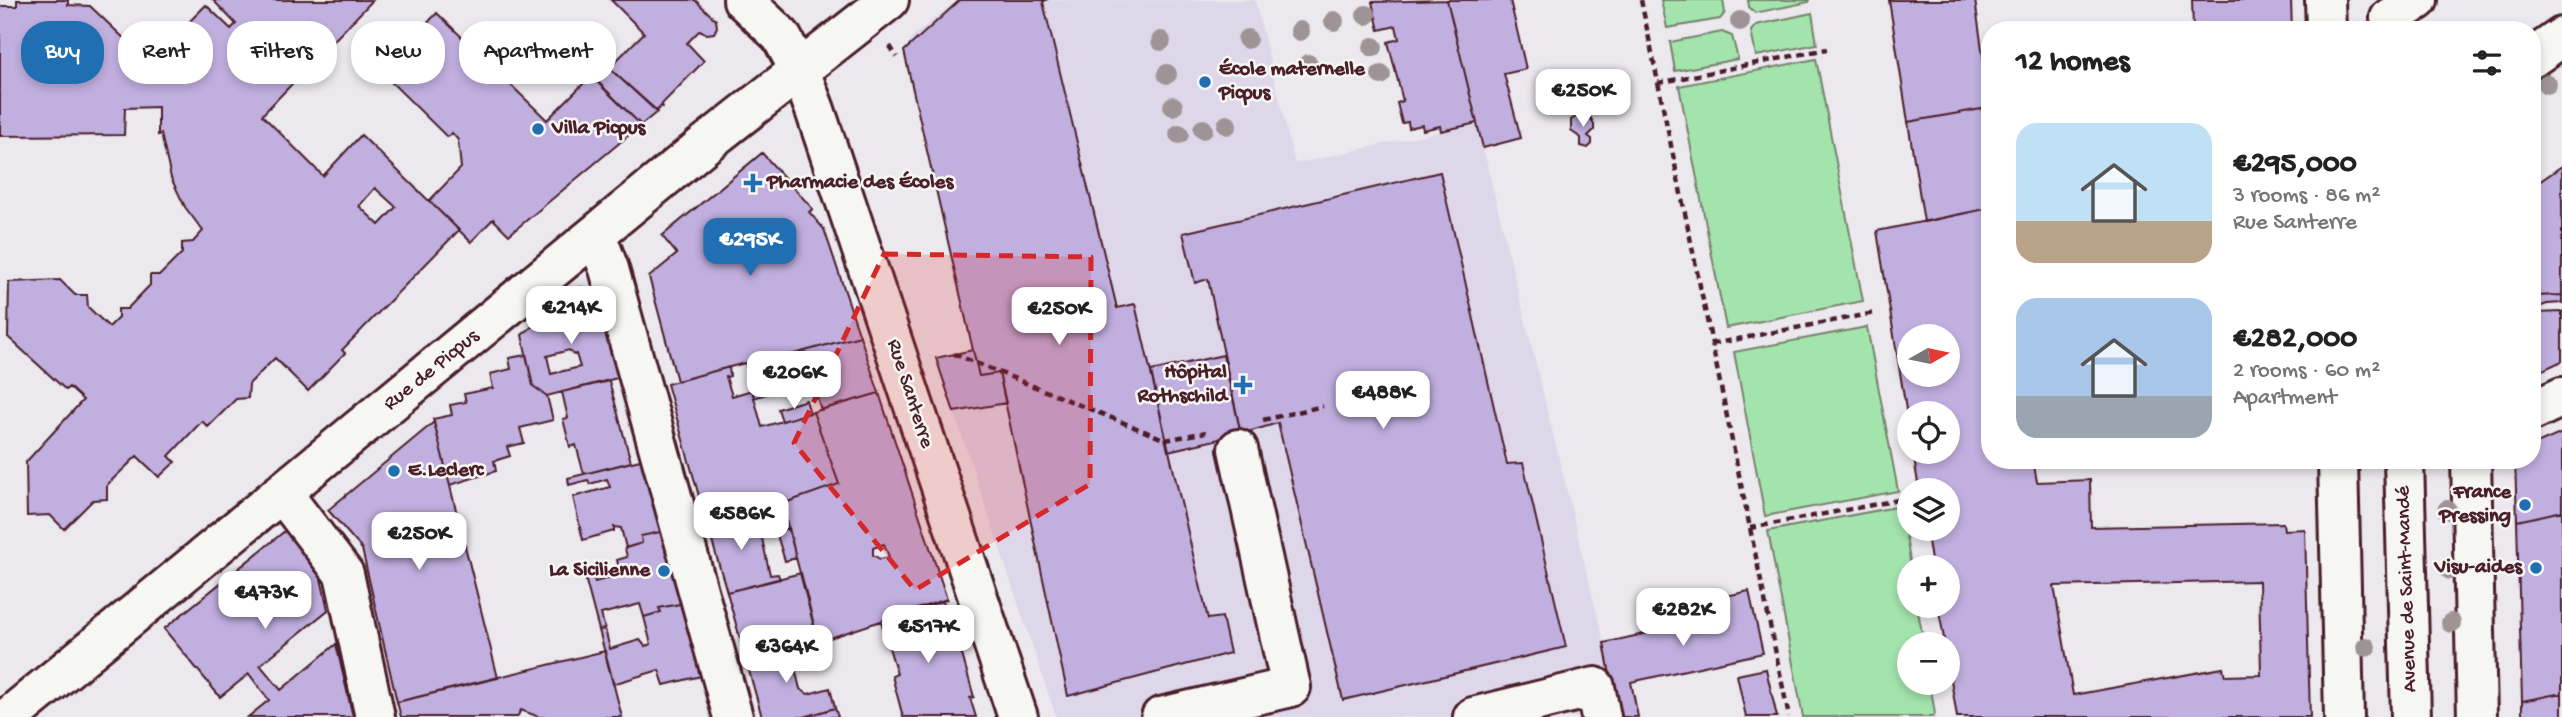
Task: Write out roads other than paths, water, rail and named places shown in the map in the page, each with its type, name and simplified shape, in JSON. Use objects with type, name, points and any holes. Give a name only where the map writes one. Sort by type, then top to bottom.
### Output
[{"type":"street","name":"Rue Santerre","points":[[743,0],[781,36],[800,71],[815,110],[1018,717]]},
{"type":"street","name":"Rue de Picpus","points":[[9,717],[704,145],[888,0]]},
{"type":"street","points":[[2325,0],[2326,21]]},
{"type":"street","points":[[2541,52],[2562,37]]},
{"type":"street","points":[[596,235],[609,269],[733,717]]},
{"type":"street","points":[[2541,407],[2562,397]]},
{"type":"street","points":[[1161,717],[1294,702],[1238,433]]},
{"type":"street","points":[[2338,469],[2344,717]]},
{"type":"street","name":"Avenue de Saint-Mandé","points":[[2404,469],[2411,717]]},
{"type":"street","points":[[2471,469],[2477,717]]},
{"type":"street","points":[[282,493],[344,574],[375,717]]},
{"type":"street","points":[[1473,717],[1595,687],[1601,717]]},
{"type":"place","name":"École maternelle Picpus","points":[[1205,82]]},
{"type":"place","name":"Villa Picpus","points":[[538,129]]},
{"type":"place","name":"Pharmacie des Écoles","points":[[753,183]]},
{"type":"place","name":"Hôpital Rothschild","points":[[1243,385]]},
{"type":"place","name":"E.Leclerc","points":[[394,471]]},
{"type":"place","name":"France Pressing","points":[[2525,505]]},
{"type":"place","name":"Visu-aides","points":[[2536,568]]},
{"type":"place","name":"La Sicilienne","points":[[664,571]]}]
